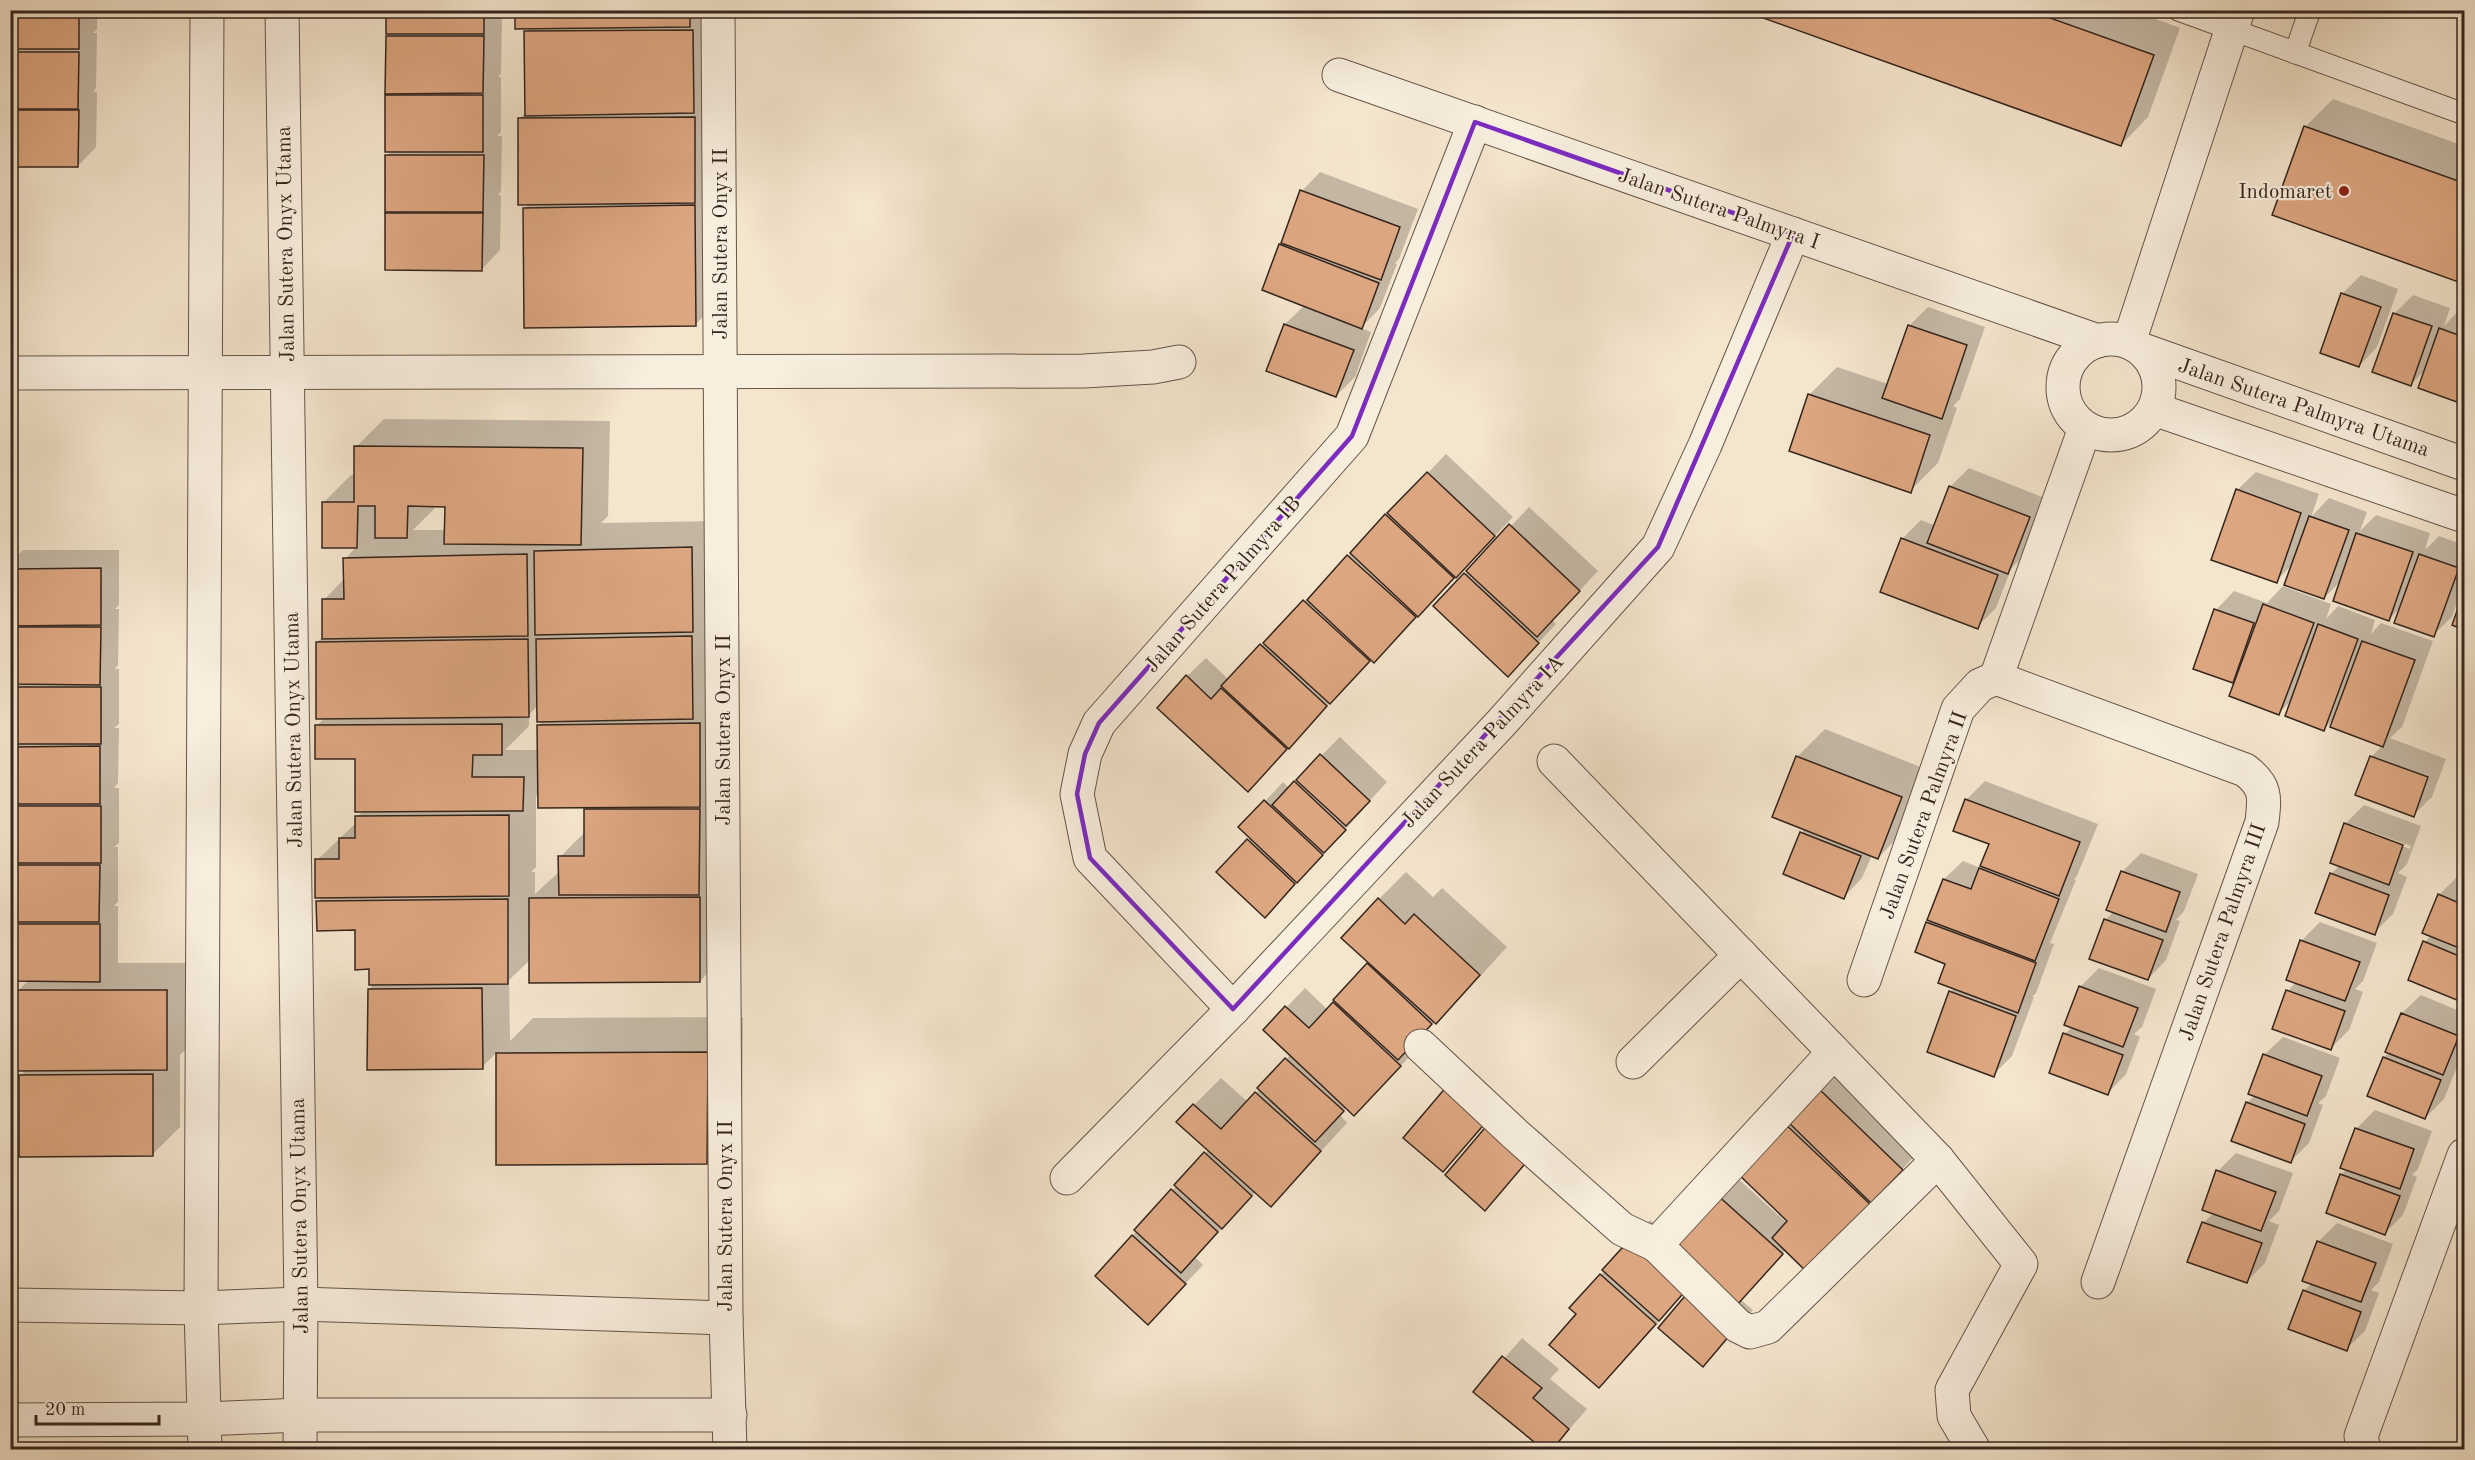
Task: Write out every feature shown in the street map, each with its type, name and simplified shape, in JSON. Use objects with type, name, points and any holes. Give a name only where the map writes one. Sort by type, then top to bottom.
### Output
[{"type":"street","points":[[204,1434],[201,1308],[207,10]]},
{"type":"street","name":"Jalan Sutera Onyx Utama","points":[[282,10],[302,1304],[300,1449]]},
{"type":"street","name":"Jalan Sutera Onyx II","points":[[718,10],[726,1318],[730,1449]]},
{"type":"street","points":[[2124,344],[2235,20]]},
{"type":"street","name":"Jalan Sutera Palmyra I","points":[[1339,75],[1793,234],[2124,344]]},
{"type":"street","name":"Jalan Sutera Palmyra IB","points":[[1233,1009],[1090,858],[1077,794],[1085,754],[1099,723],[1352,436],[1474,122]]},
{"type":"street","name":"Jalan Sutera Palmyra IA","points":[[1067,1178],[1233,1009],[1503,721],[1658,547],[1705,445],[1793,234]]},
{"type":"street","points":[[2124,344],[2153,363],[2158,378],[2159,393],[2154,409],[2144,422],[2131,431],[2115,435],[2085,428],[2074,417],[2066,403],[2064,379],[2066,371],[2073,358],[2084,346],[2124,344]]},
{"type":"street","name":"Jalan Sutera Palmyra Utama","points":[[2124,344],[2464,464]]},
{"type":"street","points":[[10,373],[1084,371],[1179,362]]},
{"type":"street","points":[[2154,409],[2464,516]]},
{"type":"street","points":[[1996,678],[2085,428]]},
{"type":"street","name":"Jalan Sutera Palmyra II","points":[[1864,980],[1958,709],[1980,686],[1996,678]]},
{"type":"street","name":"Jalan Sutera Palmyra III","points":[[1996,678],[2245,770],[2259,781],[2265,799],[2262,822],[2098,1282]]},
{"type":"street","points":[[1554,760],[1938,1160],[2021,1264],[1952,1390],[1954,1416],[1974,1449]]},
{"type":"street","points":[[1633,1062],[1741,954]]},
{"type":"street","points":[[1421,1046],[1515,1134],[1622,1228],[1656,1245],[1738,1326],[1750,1332],[1768,1327],[1938,1160]]},
{"type":"street","points":[[1656,1245],[1834,1052]]},
{"type":"street","points":[[2364,1449],[2361,1437],[2464,1155]]},
{"type":"street","points":[[10,1305],[201,1308],[302,1304],[726,1318]]},
{"type":"street","points":[[10,1420],[204,1434],[300,1415],[730,1415]]},
{"type":"lane","points":[[2178,10],[2235,20],[2295,53],[2464,114]]},
{"type":"lane","points":[[2295,53],[2310,10]]},
{"type":"highlighted area","points":[[1475,122],[1793,234],[1658,547],[1233,1009],[1090,858],[1077,794],[1085,754],[1099,723],[1352,436]]},
{"type":"building","points":[[10,10],[79,10],[79,49],[10,49]]},
{"type":"building","points":[[386,10],[484,10],[484,34],[386,34]]},
{"type":"building","points":[[515,10],[690,10],[690,27],[515,29]]},
{"type":"building","points":[[1741,10],[2028,10],[2154,55],[2121,146]]},
{"type":"building","points":[[693,30],[694,113],[525,116],[524,31]]},
{"type":"building","points":[[386,36],[484,36],[483,93],[385,94]]},
{"type":"building","points":[[10,52],[79,52],[78,109],[10,109]]},
{"type":"building","points":[[385,95],[483,95],[483,152],[385,152]]},
{"type":"building","points":[[10,110],[79,110],[78,167],[10,167]]},
{"type":"building","points":[[695,117],[695,203],[518,205],[518,118]]},
{"type":"building","points":[[2304,126],[2464,183],[2464,284],[2272,215]]},
{"type":"building","points":[[385,155],[484,155],[483,212],[385,212]]},
{"type":"building","points":[[1300,190],[1400,227],[1381,280],[1281,243]]},
{"type":"building","points":[[695,205],[696,326],[524,328],[523,208]]},
{"type":"building","points":[[385,213],[483,213],[482,271],[385,270]]},
{"type":"building","points":[[1279,244],[1379,283],[1362,329],[1262,290]]},
{"type":"building","points":[[2341,293],[2381,307],[2359,367],[2320,353]]},
{"type":"building","points":[[2393,313],[2432,326],[2411,386],[2372,372]]},
{"type":"building","points":[[1284,324],[1354,350],[1336,397],[1266,371]]},
{"type":"building","points":[[1908,325],[1967,345],[1942,419],[1882,398]]},
{"type":"building","points":[[2439,328],[2464,337],[2464,382],[2457,402],[2418,388]]},
{"type":"building","points":[[2464,386],[2464,403],[2459,402]]},
{"type":"building","points":[[1808,394],[1930,435],[1911,493],[1789,451]]},
{"type":"building","points":[[354,446],[583,448],[581,545],[444,544],[445,507],[408,506],[407,538],[375,538],[375,506],[358,506],[357,548],[322,548],[322,502],[354,502]]},
{"type":"building","points":[[1427,472],[1495,536],[1456,578],[1387,513]]},
{"type":"building","points":[[1949,486],[2030,517],[2008,574],[1927,543]]},
{"type":"building","points":[[2236,489],[2301,513],[2277,583],[2211,560]]},
{"type":"building","points":[[1385,514],[1454,578],[1418,617],[1350,553]]},
{"type":"building","points":[[2309,516],[2349,530],[2324,599],[2284,585]]},
{"type":"building","points":[[1509,524],[1580,591],[1537,637],[1466,571]]},
{"type":"building","points":[[2356,533],[2413,552],[2389,621],[2333,601]]},
{"type":"building","points":[[1901,538],[1998,575],[1978,629],[1880,592]]},
{"type":"building","points":[[692,547],[693,632],[535,635],[534,551]]},
{"type":"building","points":[[527,554],[528,636],[322,639],[322,599],[344,599],[343,558]]},
{"type":"building","points":[[2419,554],[2459,568],[2434,637],[2394,623]]},
{"type":"building","points":[[1347,555],[1416,617],[1374,663],[1307,600]]},
{"type":"building","points":[[101,568],[101,625],[10,626],[10,569]]},
{"type":"building","points":[[1464,573],[1539,643],[1508,677],[1433,606]]},
{"type":"building","points":[[2464,591],[2464,630],[2452,625]]},
{"type":"building","points":[[1303,600],[1370,661],[1330,704],[1263,643]]},
{"type":"building","points":[[2263,604],[2314,623],[2279,715],[2229,696]]},
{"type":"building","points":[[2214,609],[2254,623],[2233,683],[2193,669]]},
{"type":"building","points":[[2318,624],[2358,639],[2324,731],[2285,716]]},
{"type":"building","points":[[10,627],[101,627],[100,685],[10,684]]},
{"type":"building","points":[[692,636],[693,719],[537,722],[536,639]]},
{"type":"building","points":[[528,639],[529,717],[316,719],[316,642]]},
{"type":"building","points":[[2362,641],[2415,660],[2383,747],[2330,727]]},
{"type":"building","points":[[1260,644],[1327,706],[1289,749],[1221,686]]},
{"type":"building","points":[[1186,675],[1211,699],[1221,688],[1287,749],[1248,792],[1157,708]]},
{"type":"building","points":[[10,687],[101,687],[101,744],[10,744]]},
{"type":"building","points":[[700,723],[700,807],[538,808],[537,725]]},
{"type":"building","points":[[502,724],[502,755],[473,755],[472,777],[524,777],[523,811],[355,812],[355,759],[315,759],[315,725]]},
{"type":"building","points":[[100,746],[100,804],[10,804],[10,747]]},
{"type":"building","points":[[1320,754],[1370,801],[1346,826],[1296,780]]},
{"type":"building","points":[[1796,756],[1902,797],[1878,859],[1772,817]]},
{"type":"building","points":[[2370,756],[2428,777],[2414,817],[2355,795]]},
{"type":"building","points":[[1294,781],[1346,830],[1324,853],[1272,805]]},
{"type":"building","points":[[1965,799],[2080,842],[2059,896],[1980,866],[1989,844],[1953,831]]},
{"type":"building","points":[[1264,800],[1323,855],[1297,883],[1238,827]]},
{"type":"building","points":[[10,806],[101,806],[101,863],[10,863]]},
{"type":"building","points":[[584,809],[700,809],[699,895],[559,895],[558,856],[584,856]]},
{"type":"building","points":[[509,815],[509,896],[315,898],[315,859],[339,859],[339,838],[355,838],[355,816]]},
{"type":"building","points":[[2344,823],[2403,845],[2389,885],[2330,863]]},
{"type":"building","points":[[1800,832],[1861,856],[1844,899],[1783,874]]},
{"type":"building","points":[[1247,839],[1295,884],[1265,918],[1216,872]]},
{"type":"building","points":[[10,865],[100,865],[99,922],[10,922]]},
{"type":"building","points":[[1979,868],[2059,899],[2035,961],[1927,920],[1943,879],[1971,889]]},
{"type":"building","points":[[2121,871],[2180,892],[2166,932],[2106,910]]},
{"type":"building","points":[[2330,873],[2389,895],[2375,935],[2315,913]]},
{"type":"building","points":[[2438,894],[2464,905],[2464,950],[2422,933]]},
{"type":"building","points":[[700,897],[700,982],[529,983],[529,898]]},
{"type":"building","points":[[1378,898],[1405,924],[1414,914],[1480,975],[1436,1024],[1341,938]]},
{"type":"building","points":[[508,899],[508,984],[369,985],[369,969],[355,970],[355,930],[317,931],[316,901]]},
{"type":"building","points":[[2104,919],[2163,940],[2148,980],[2089,959]]},
{"type":"building","points":[[1926,922],[2036,963],[2018,1013],[1938,983],[1945,964],[1915,952]]},
{"type":"building","points":[[10,924],[100,924],[100,982],[10,981]]},
{"type":"building","points":[[2300,940],[2360,962],[2345,1001],[2286,980]]},
{"type":"building","points":[[2423,941],[2464,958],[2464,1003],[2408,980]]},
{"type":"building","points":[[1367,963],[1432,1024],[1398,1060],[1333,1000]]},
{"type":"building","points":[[2079,986],[2138,1008],[2123,1047],[2064,1025]]},
{"type":"building","points":[[482,988],[483,1069],[367,1070],[368,989]]},
{"type":"building","points":[[17,990],[167,990],[167,1070],[16,1071]]},
{"type":"building","points":[[2286,990],[2345,1011],[2331,1050],[2272,1029]]},
{"type":"building","points":[[1949,991],[2016,1016],[1994,1077],[1927,1052]]},
{"type":"building","points":[[1333,1002],[1401,1066],[1354,1116],[1263,1030],[1285,1006],[1309,1028]]},
{"type":"building","points":[[2401,1013],[2459,1036],[2443,1075],[2385,1052]]},
{"type":"building","points":[[2063,1033],[2123,1055],[2108,1095],[2049,1073]]},
{"type":"building","points":[[708,1052],[707,1164],[496,1165],[496,1053]]},
{"type":"building","points":[[2263,1054],[2322,1076],[2307,1116],[2248,1094]]},
{"type":"building","points":[[2383,1057],[2441,1080],[2425,1119],[2367,1096]]},
{"type":"building","points":[[1285,1058],[1344,1111],[1315,1142],[1257,1088]]},
{"type":"building","points":[[153,1074],[153,1156],[19,1157],[19,1075]]},
{"type":"building","points":[[1447,1086],[1487,1121],[1443,1172],[1403,1138]]},
{"type":"building","points":[[1817,1087],[1903,1170],[1871,1203],[1786,1120]]},
{"type":"building","points":[[1255,1092],[1321,1151],[1271,1207],[1176,1122],[1193,1104],[1221,1129]]},
{"type":"building","points":[[2246,1102],[2305,1124],[2291,1163],[2231,1141]]},
{"type":"building","points":[[1781,1120],[1873,1207],[1809,1274],[1772,1238],[1787,1221],[1734,1170]]},
{"type":"building","points":[[1489,1123],[1530,1158],[1485,1211],[1445,1175]]},
{"type":"building","points":[[2355,1128],[2414,1149],[2400,1189],[2340,1168]]},
{"type":"building","points":[[1204,1152],[1252,1196],[1222,1229],[1174,1185]]},
{"type":"building","points":[[2216,1170],[2276,1192],[2261,1231],[2202,1210]]},
{"type":"building","points":[[2340,1174],[2400,1196],[2385,1235],[2326,1213]]},
{"type":"building","points":[[1171,1189],[1218,1232],[1181,1273],[1134,1230]]},
{"type":"building","points":[[1715,1193],[1783,1254],[1737,1305],[1670,1244]]},
{"type":"building","points":[[2202,1222],[2262,1243],[2247,1283],[2187,1262]]},
{"type":"building","points":[[1132,1235],[1186,1284],[1148,1325],[1095,1276]]},
{"type":"building","points":[[1631,1238],[1688,1288],[1659,1321],[1602,1270]]},
{"type":"building","points":[[2317,1241],[2376,1263],[2361,1302],[2302,1281]]},
{"type":"building","points":[[1600,1274],[1656,1324],[1599,1388],[1549,1345],[1576,1314],[1569,1308]]},
{"type":"building","points":[[1690,1290],[1735,1329],[1703,1367],[1658,1328]]},
{"type":"building","points":[[2303,1290],[2361,1312],[2347,1351],[2288,1329]]},
{"type":"building","points":[[1502,1356],[1542,1388],[1533,1398],[1569,1429],[1552,1450],[1544,1450],[1473,1392]]},
{"type":"place","name":"Indomaret","points":[[2344,191]]}]
